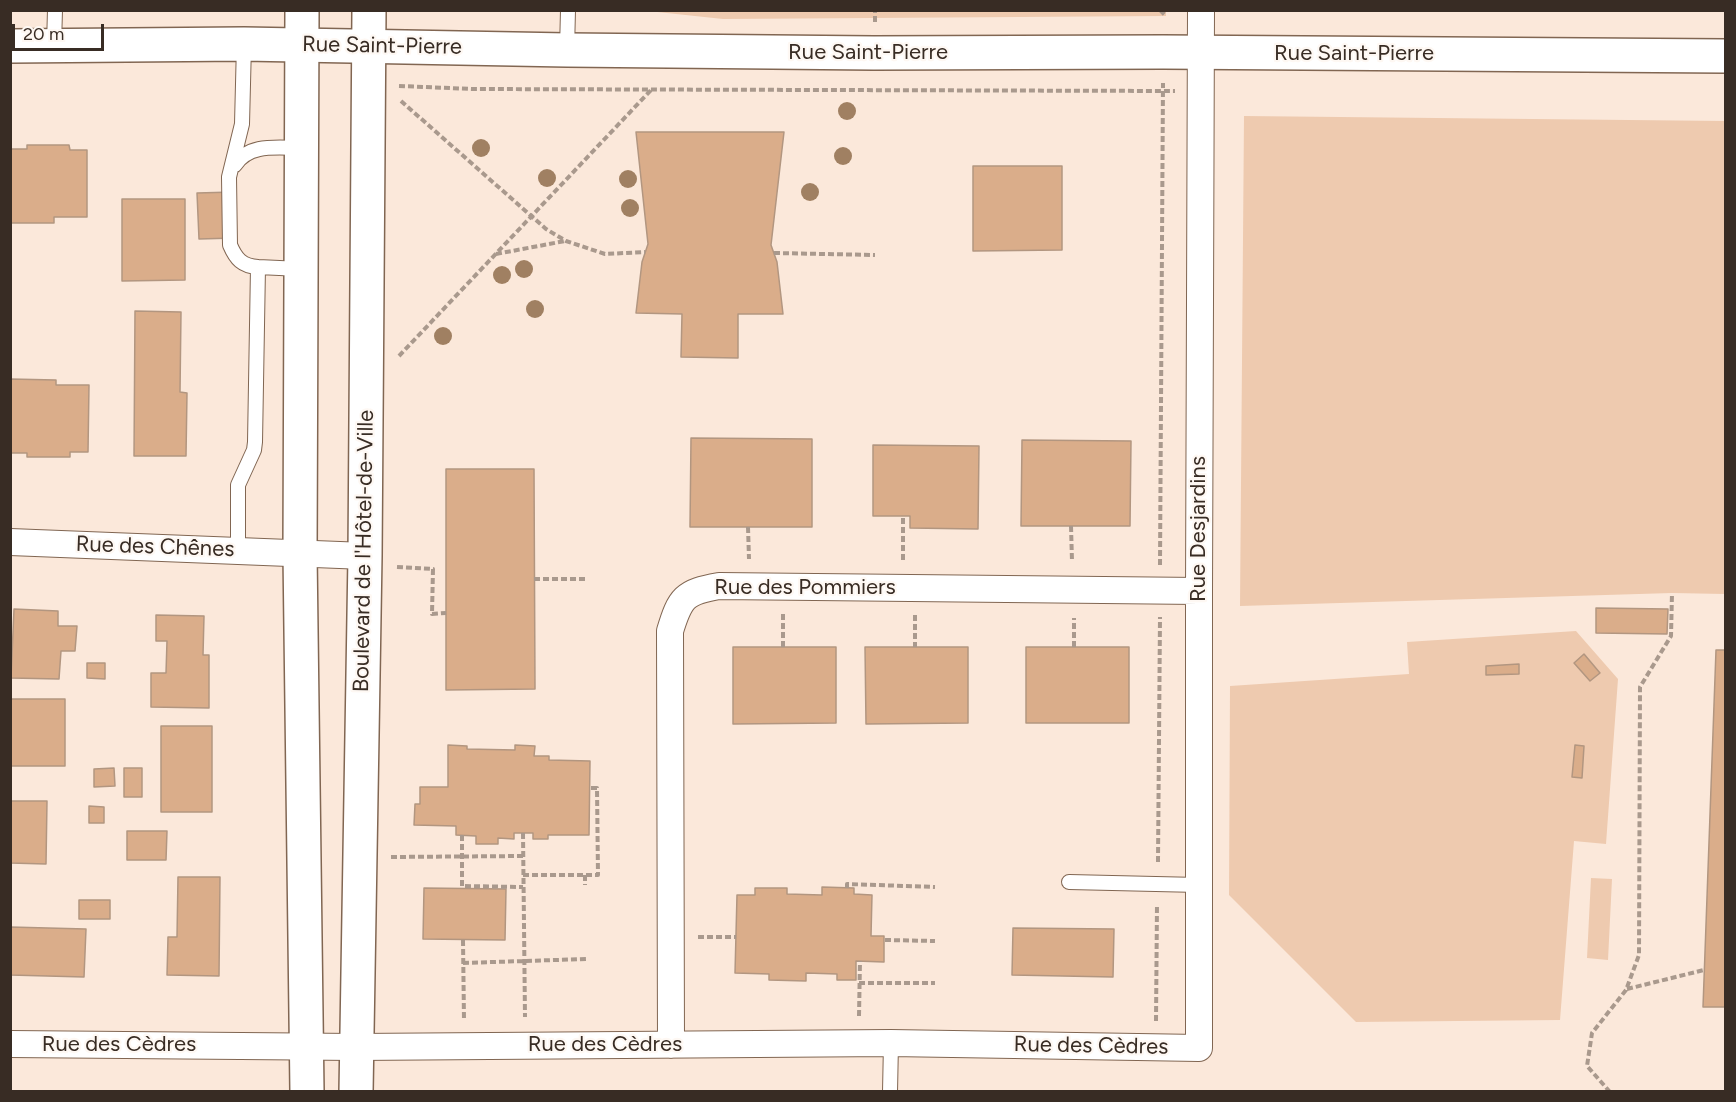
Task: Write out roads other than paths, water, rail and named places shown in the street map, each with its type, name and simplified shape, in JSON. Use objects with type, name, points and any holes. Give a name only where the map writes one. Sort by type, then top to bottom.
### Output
[{"type":"main road","points":[[302,10],[300,553],[308,1092]]},
{"type":"main road","name":"Boulevard de l'Hôtel-de-Ville","points":[[356,1092],[356,1047],[379,562],[377,86],[369,47],[369,10]]},
{"type":"main road","name":"Rue Saint-Pierre","points":[[10,46],[302,44],[369,47],[873,53],[1163,52],[1725,56]]},
{"type":"street","name":"Rue Desjardins","points":[[1199,1048],[1201,10]]},
{"type":"street","name":"Rue des Chênes","points":[[10,542],[300,553],[379,562]]},
{"type":"street","name":"Rue des Pommiers","points":[[671,1045],[670,632],[676,610],[686,597],[697,590],[719,586],[1199,591]]},
{"type":"street","name":"Rue des Cèdres","points":[[10,1044],[356,1047],[891,1043],[1199,1048]]},
{"type":"lane","points":[[54,45],[55,10]]},
{"type":"lane","points":[[567,50],[568,10]]},
{"type":"lane","points":[[244,44],[242,124],[229,177],[230,244],[234,255],[248,267],[301,269]]},
{"type":"lane","points":[[229,177],[236,163],[250,150],[301,148]]},
{"type":"lane","points":[[238,551],[236,494],[242,473],[254,450],[255,442],[258,267]]},
{"type":"lane","points":[[1070,882],[1199,885]]},
{"type":"lane","points":[[890,1092],[891,1043]]}]
